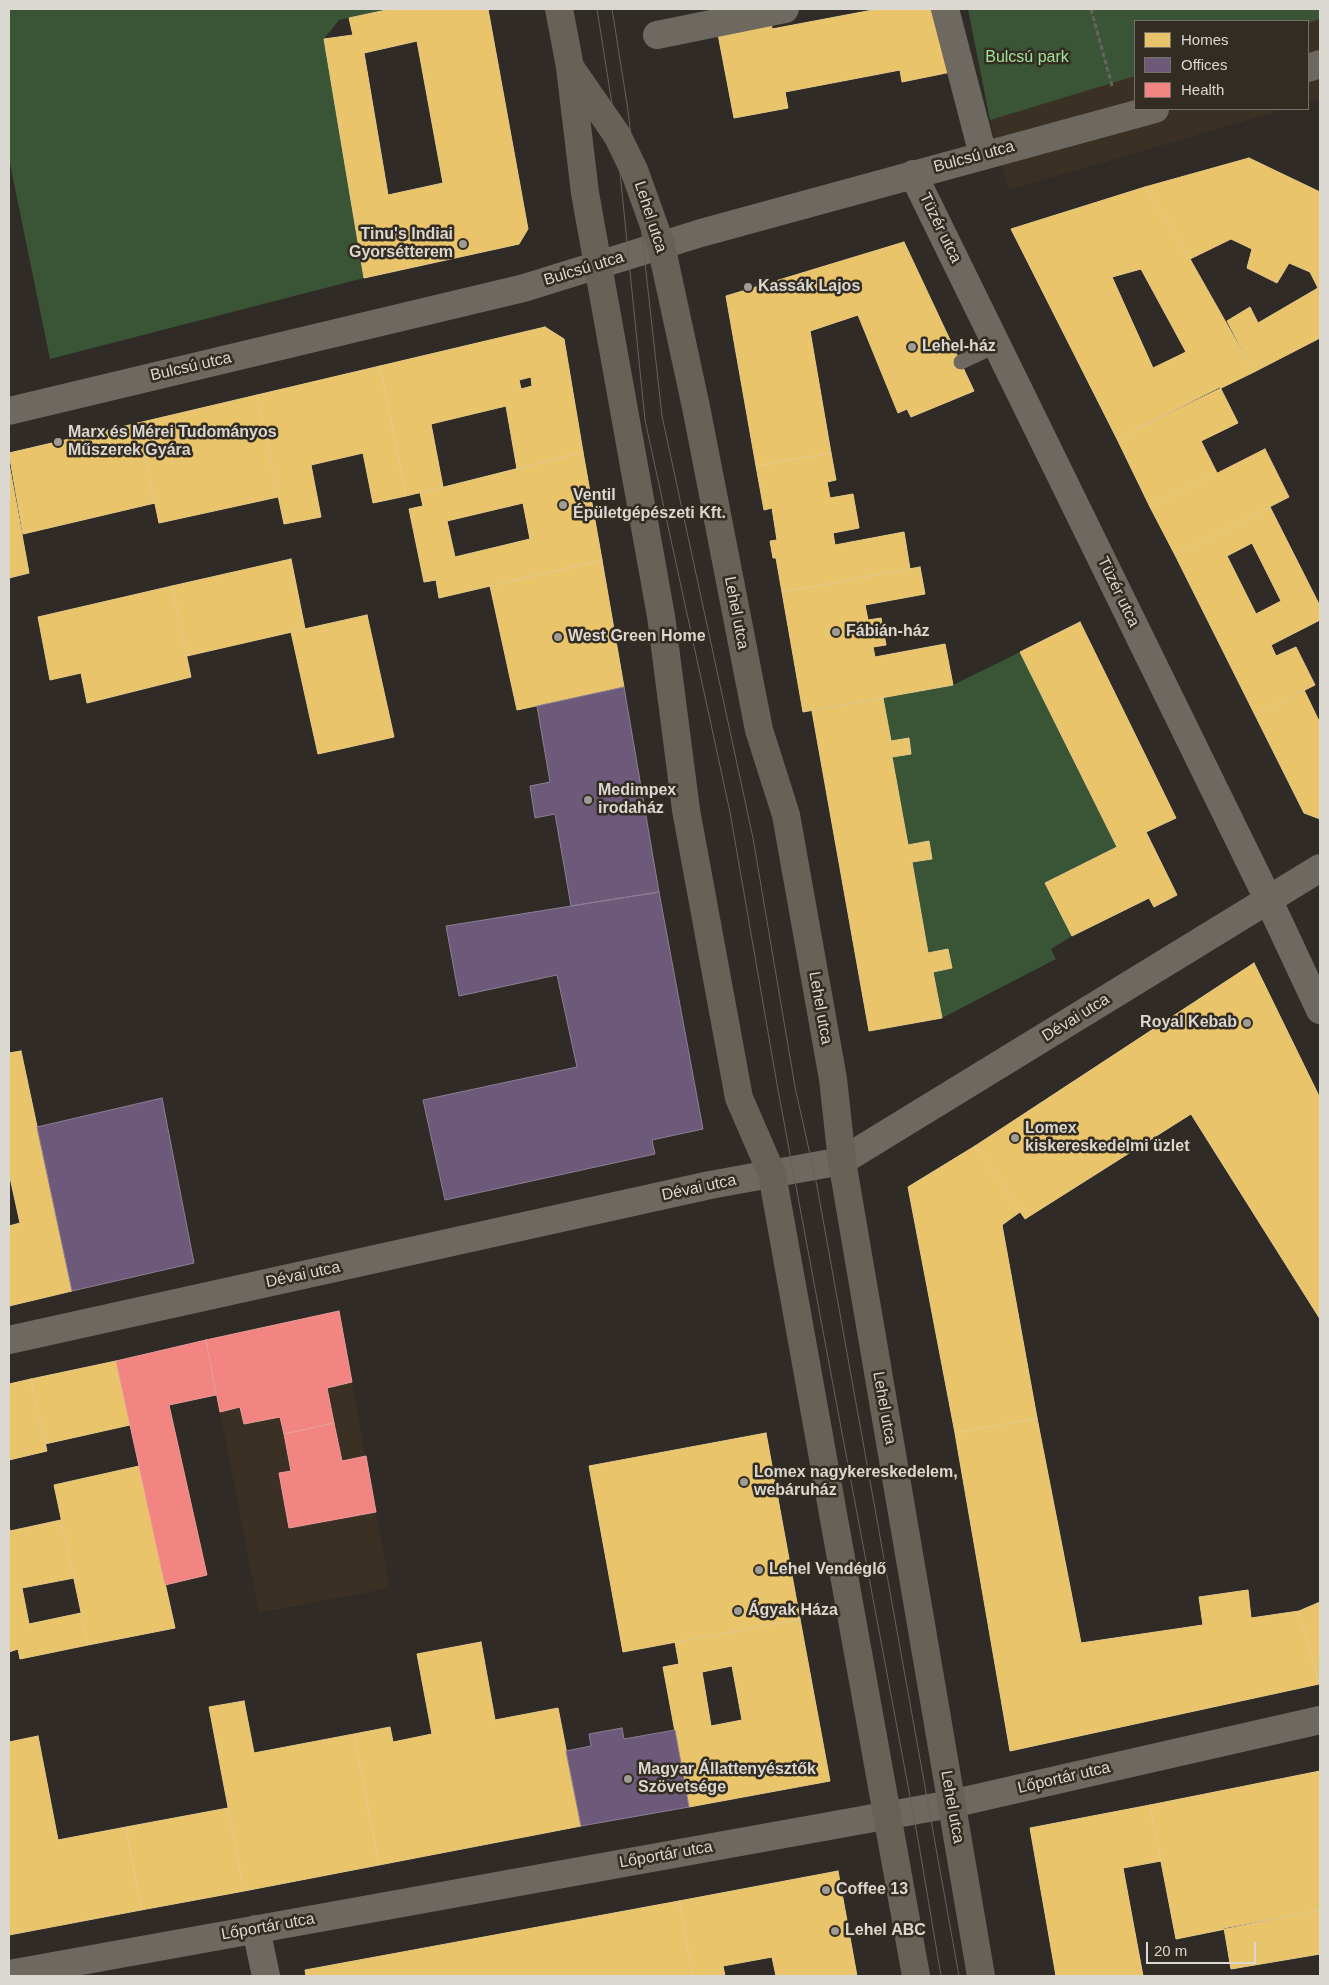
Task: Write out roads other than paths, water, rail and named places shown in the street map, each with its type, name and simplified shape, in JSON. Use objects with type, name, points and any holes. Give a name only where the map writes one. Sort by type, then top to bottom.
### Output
[{"type":"main road","name":"Lehel utca","points":[[559,9],[570,67],[580,160],[661,616],[686,810],[738,1098],[772,1174],[916,1976]]},
{"type":"main road","name":"Lehel utca","points":[[570,67],[617,135],[634,170],[661,245],[696,406],[759,730],[786,815],[833,1079],[842,1162],[981,1976]]},
{"type":"street","points":[[657,35],[785,9]]},
{"type":"street","points":[[945,9],[983,155]]},
{"type":"street","name":"Bulcsú utca","points":[[9,411],[524,288],[598,263],[661,245],[913,174],[1151,110]]},
{"type":"street","name":"Tüzér utca","points":[[913,174],[1268,899],[1320,1010]]},
{"type":"street","name":"Dévai utca","points":[[9,1340],[710,1185],[842,1162],[1320,868]]},
{"type":"street","name":"Lőportár utca","points":[[9,1974],[951,1804],[1320,1720]]},
{"type":"street","points":[[256,1929],[266,1976]]},
{"type":"lane","points":[[960,362],[997,345]]},
{"type":"tram line","points":[[597,9],[615,123],[645,420],[730,812],[778,1090],[919,1845],[941,1976]]},
{"type":"tram line","points":[[612,9],[628,110],[662,416],[753,838],[795,1087],[817,1186],[959,1976]]},
{"type":"place","name":"Tinu's Indiai Gyorsétterem","points":[[463,244]]},
{"type":"place","name":"Kassák Lajos","points":[[748,287]]},
{"type":"place","name":"Lehel-ház","points":[[912,347]]},
{"type":"place","name":"Marx és Mérei Tudományos Műszerek Gyára","points":[[58,442]]},
{"type":"place","name":"Ventil Épületgépészeti Kft.","points":[[563,505]]},
{"type":"place","name":"Fábián-ház","points":[[836,632]]},
{"type":"place","name":"West Green Home","points":[[558,637]]},
{"type":"place","name":"Medimpex irodaház","points":[[588,800]]},
{"type":"place","name":"Royal Kebab","points":[[1247,1023]]},
{"type":"place","name":"Lomex kiskereskedelmi üzlet","points":[[1015,1138]]},
{"type":"place","name":"Lomex nagykereskedelem, webáruház","points":[[744,1482]]},
{"type":"place","name":"Lehel Vendéglő","points":[[759,1570]]},
{"type":"place","name":"Ágyak Háza","points":[[738,1611]]},
{"type":"place","name":"Magyar Állattenyésztők Szövetsége","points":[[628,1779]]},
{"type":"place","name":"Coffee 13","points":[[826,1890]]},
{"type":"place","name":"Lehel ABC","points":[[835,1931]]},
{"type":"park label","name":"Bulcsú park","points":[[1027,58]]}]
